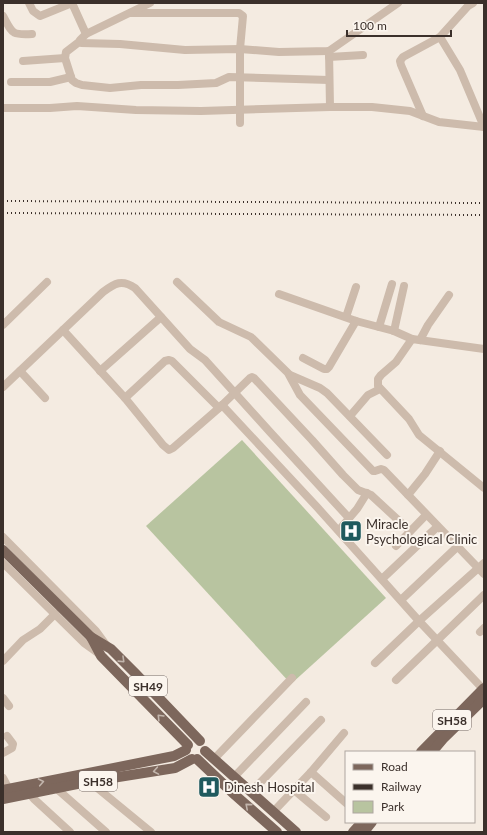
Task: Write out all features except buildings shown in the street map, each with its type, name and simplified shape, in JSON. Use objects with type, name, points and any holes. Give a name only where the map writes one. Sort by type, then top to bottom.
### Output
[{"type":"main road","name":"SH49","points":[[3,550],[90,636],[107,646],[134,672],[200,741]]},
{"type":"main road","name":"SH49","points":[[90,636],[98,653],[191,753]]},
{"type":"main road","name":"SH58","points":[[422,751],[484,692]]},
{"type":"main road","name":"SH58","points":[[433,751],[484,692]]},
{"type":"main road","name":"SH58","points":[[191,753],[192,741],[200,741]]},
{"type":"main road","points":[[200,741],[204,745],[205,750],[296,832]]},
{"type":"main road","name":"SH58","points":[[7,794],[30,794],[57,789],[174,756],[191,753],[203,756],[205,750]]},
{"type":"main road","points":[[191,753],[277,832]]},
{"type":"main road","name":"SH58","points":[[7,794],[94,778]]},
{"type":"main road","points":[[353,832],[361,823]]},
{"type":"main road","points":[[364,832],[371,823]]},
{"type":"street","points":[[29,3],[33,11],[40,16],[72,3],[86,34]]},
{"type":"street","points":[[150,3],[86,34],[79,42],[66,52],[65,58],[71,77],[76,83],[110,88],[141,85],[216,83],[229,77],[329,80]]},
{"type":"street","points":[[329,54],[398,3]]},
{"type":"street","points":[[422,116],[400,60],[440,37],[468,6],[473,3]]},
{"type":"street","points":[[131,13],[240,14],[243,16],[240,49],[240,123]]},
{"type":"street","points":[[3,16],[13,33],[18,35],[32,34]]},
{"type":"street","points":[[3,108],[50,108],[77,106],[136,110],[201,111],[330,107],[372,108],[406,110],[439,122],[484,127],[460,70],[440,37]]},
{"type":"street","points":[[79,42],[185,50],[240,49],[363,55]]},
{"type":"street","points":[[329,54],[330,107]]},
{"type":"street","points":[[23,61],[65,58]]},
{"type":"street","points":[[11,82],[50,82],[71,77]]},
{"type":"street","points":[[3,324],[47,282]]},
{"type":"street","points":[[3,387],[106,290],[123,282],[129,284],[135,288],[190,349],[205,360],[349,518]]},
{"type":"street","points":[[177,282],[219,322],[251,337],[290,375],[300,395],[373,471],[375,472],[383,469],[457,547],[481,565],[484,574]]},
{"type":"street","points":[[379,327],[392,284]]},
{"type":"street","points":[[394,331],[404,286]]},
{"type":"street","points":[[346,317],[356,287]]},
{"type":"street","points":[[279,294],[356,321],[394,331],[416,340],[483,347]]},
{"type":"street","points":[[449,295],[416,340],[396,362],[381,375],[378,379],[378,386],[409,419],[419,435],[484,488]]},
{"type":"street","points":[[100,371],[161,317]]},
{"type":"street","points":[[303,358],[324,369],[327,369],[356,321]]},
{"type":"street","points":[[63,330],[125,398],[163,445],[169,450],[221,406],[250,378],[254,378],[358,490],[371,495],[410,531]]},
{"type":"street","points":[[125,398],[165,361],[172,361],[221,406],[339,530],[400,600],[484,692]]},
{"type":"street","points":[[20,371],[45,398]]},
{"type":"street","points":[[290,375],[324,390],[387,455]]},
{"type":"street","points":[[350,416],[368,395],[380,389]]},
{"type":"street","points":[[408,495],[425,474],[440,451]]},
{"type":"street","points":[[339,530],[357,509],[367,493]]},
{"type":"street","points":[[396,546],[426,515]]},
{"type":"street","points":[[382,579],[437,527]]},
{"type":"street","points":[[3,537],[96,631],[107,646]]},
{"type":"street","points":[[400,600],[457,547]]},
{"type":"street","points":[[3,563],[84,643],[98,653]]},
{"type":"street","points":[[375,663],[481,565]]},
{"type":"street","points":[[396,680],[484,595]]},
{"type":"street","points":[[3,661],[23,640],[40,629],[55,614]]},
{"type":"street","points":[[214,758],[292,678]]},
{"type":"street","points":[[3,698],[9,706]]},
{"type":"street","points":[[234,777],[306,702]]},
{"type":"street","points":[[251,792],[321,720]]},
{"type":"street","points":[[274,812],[344,733]]},
{"type":"street","points":[[3,754],[12,748],[13,744],[7,736]]},
{"type":"street","points":[[311,772],[345,799]]},
{"type":"street","points":[[3,778],[7,794]]},
{"type":"street","points":[[94,778],[152,832]]},
{"type":"street","points":[[57,789],[106,832]]},
{"type":"street","points":[[294,790],[326,817]]},
{"type":"street","points":[[30,794],[34,800],[70,832]]},
{"type":"green space","points":[[242,440],[386,598],[291,684],[146,526]]},
{"type":"railway","points":[[3,201],[484,203]]},
{"type":"railway","points":[[3,213],[484,215]]},
{"type":"place","name":"Miracle Psychological Clinic","points":[[351,531]]},
{"type":"place","name":"Dinesh Hospital","points":[[209,787]]}]
